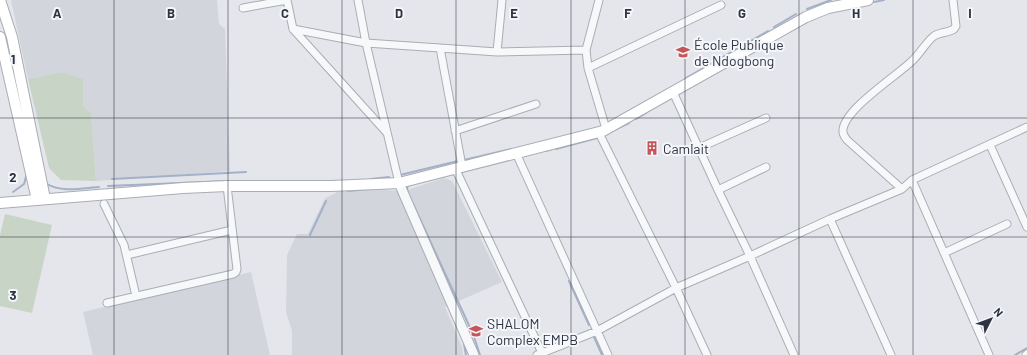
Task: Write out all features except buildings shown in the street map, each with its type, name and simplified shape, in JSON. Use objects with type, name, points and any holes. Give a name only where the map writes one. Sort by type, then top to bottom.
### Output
[{"type":"main road","points":[[0,0],[12,37],[41,199]]},
{"type":"main road","points":[[0,203],[183,188],[226,186],[330,186],[399,183],[602,131],[806,17],[839,3],[868,0]]},
{"type":"main road","points":[[0,37],[41,199]]},
{"type":"street","points":[[243,8],[287,0],[292,29],[388,135]]},
{"type":"street","points":[[358,0],[366,42],[399,183],[474,355]]},
{"type":"street","points":[[498,52],[502,0]]},
{"type":"street","points":[[599,0],[586,50],[588,68],[602,131],[707,355]]},
{"type":"street","points":[[902,189],[847,140],[844,135],[843,128],[859,105],[876,89],[913,61],[934,36],[954,29],[956,26],[953,0]]},
{"type":"street","points":[[588,68],[721,5]]},
{"type":"street","points":[[292,29],[366,42],[440,48],[498,52],[586,50]]},
{"type":"street","points":[[440,48],[455,131],[458,167],[541,354],[597,331],[676,288],[830,219],[902,189],[912,180],[1027,127]]},
{"type":"street","points":[[673,92],[750,256],[794,355]]},
{"type":"street","points":[[455,131],[536,104]]},
{"type":"street","points":[[699,148],[766,118]]},
{"type":"street","points":[[990,145],[1027,227]]},
{"type":"street","points":[[516,154],[608,355]]},
{"type":"street","points":[[718,190],[766,167]]},
{"type":"street","points":[[912,180],[989,355]]},
{"type":"street","points":[[107,303],[236,272],[237,269],[226,186]]},
{"type":"street","points":[[104,204],[120,234],[128,255],[136,296]]},
{"type":"street","points":[[830,219],[891,355]]},
{"type":"street","points":[[944,253],[1006,224]]},
{"type":"street","points":[[128,255],[232,230]]},
{"type":"shaded area","points":[[11,0],[217,0],[219,24],[225,29],[230,171],[96,181],[91,114],[83,106],[83,80],[61,72],[28,79]]},
{"type":"shaded area","points":[[444,178],[452,181],[502,282],[445,307],[462,347],[463,355],[292,355],[292,331],[286,312],[287,255],[297,234],[308,234],[325,198],[346,188],[404,191]]},
{"type":"shaded area","points":[[251,272],[270,355],[93,355],[83,312]]},
{"type":"green space","points":[[61,72],[83,79],[83,106],[91,113],[96,181],[61,180],[49,168],[28,79]]},
{"type":"green space","points":[[5,214],[52,225],[32,313],[0,306],[0,235]]},
{"type":"waterway","points":[[807,9],[831,0]]},
{"type":"waterway","points":[[874,2],[884,0]]},
{"type":"waterway","points":[[774,27],[796,14]]},
{"type":"waterway","points":[[686,78],[768,31]]},
{"type":"waterway","points":[[636,119],[646,113]]},
{"type":"waterway","points":[[614,130],[629,123]]},
{"type":"waterway","points":[[556,149],[597,138]]},
{"type":"waterway","points":[[464,160],[511,149]]},
{"type":"waterway","points":[[546,151],[552,149]]},
{"type":"waterway","points":[[400,175],[458,161]]},
{"type":"waterway","points":[[112,179],[246,172]]},
{"type":"waterway","points":[[13,192],[24,184],[27,173]]},
{"type":"waterway","points":[[371,179],[389,177]]},
{"type":"waterway","points":[[108,186],[227,181]]},
{"type":"waterway","points":[[47,184],[53,187],[66,189],[99,187]]},
{"type":"waterway","points":[[408,184],[408,192]]},
{"type":"waterway","points":[[348,191],[369,189]]},
{"type":"waterway","points":[[236,191],[258,191]]},
{"type":"waterway","points":[[310,235],[326,201]]},
{"type":"waterway","points":[[413,204],[473,334],[480,355]]},
{"type":"waterway","points":[[569,281],[589,325]]},
{"type":"waterway","points":[[594,337],[602,355]]},
{"type":"waterway","points":[[464,344],[466,355]]},
{"type":"waterway","points":[[1015,355],[1027,348]]},
{"type":"place","name":"École Publique de Ndogbong","points":[[683,52]]},
{"type":"place","name":"Camlait","points":[[652,148]]},
{"type":"place","name":"SHALOM Complex EMPB","points":[[476,331]]}]
